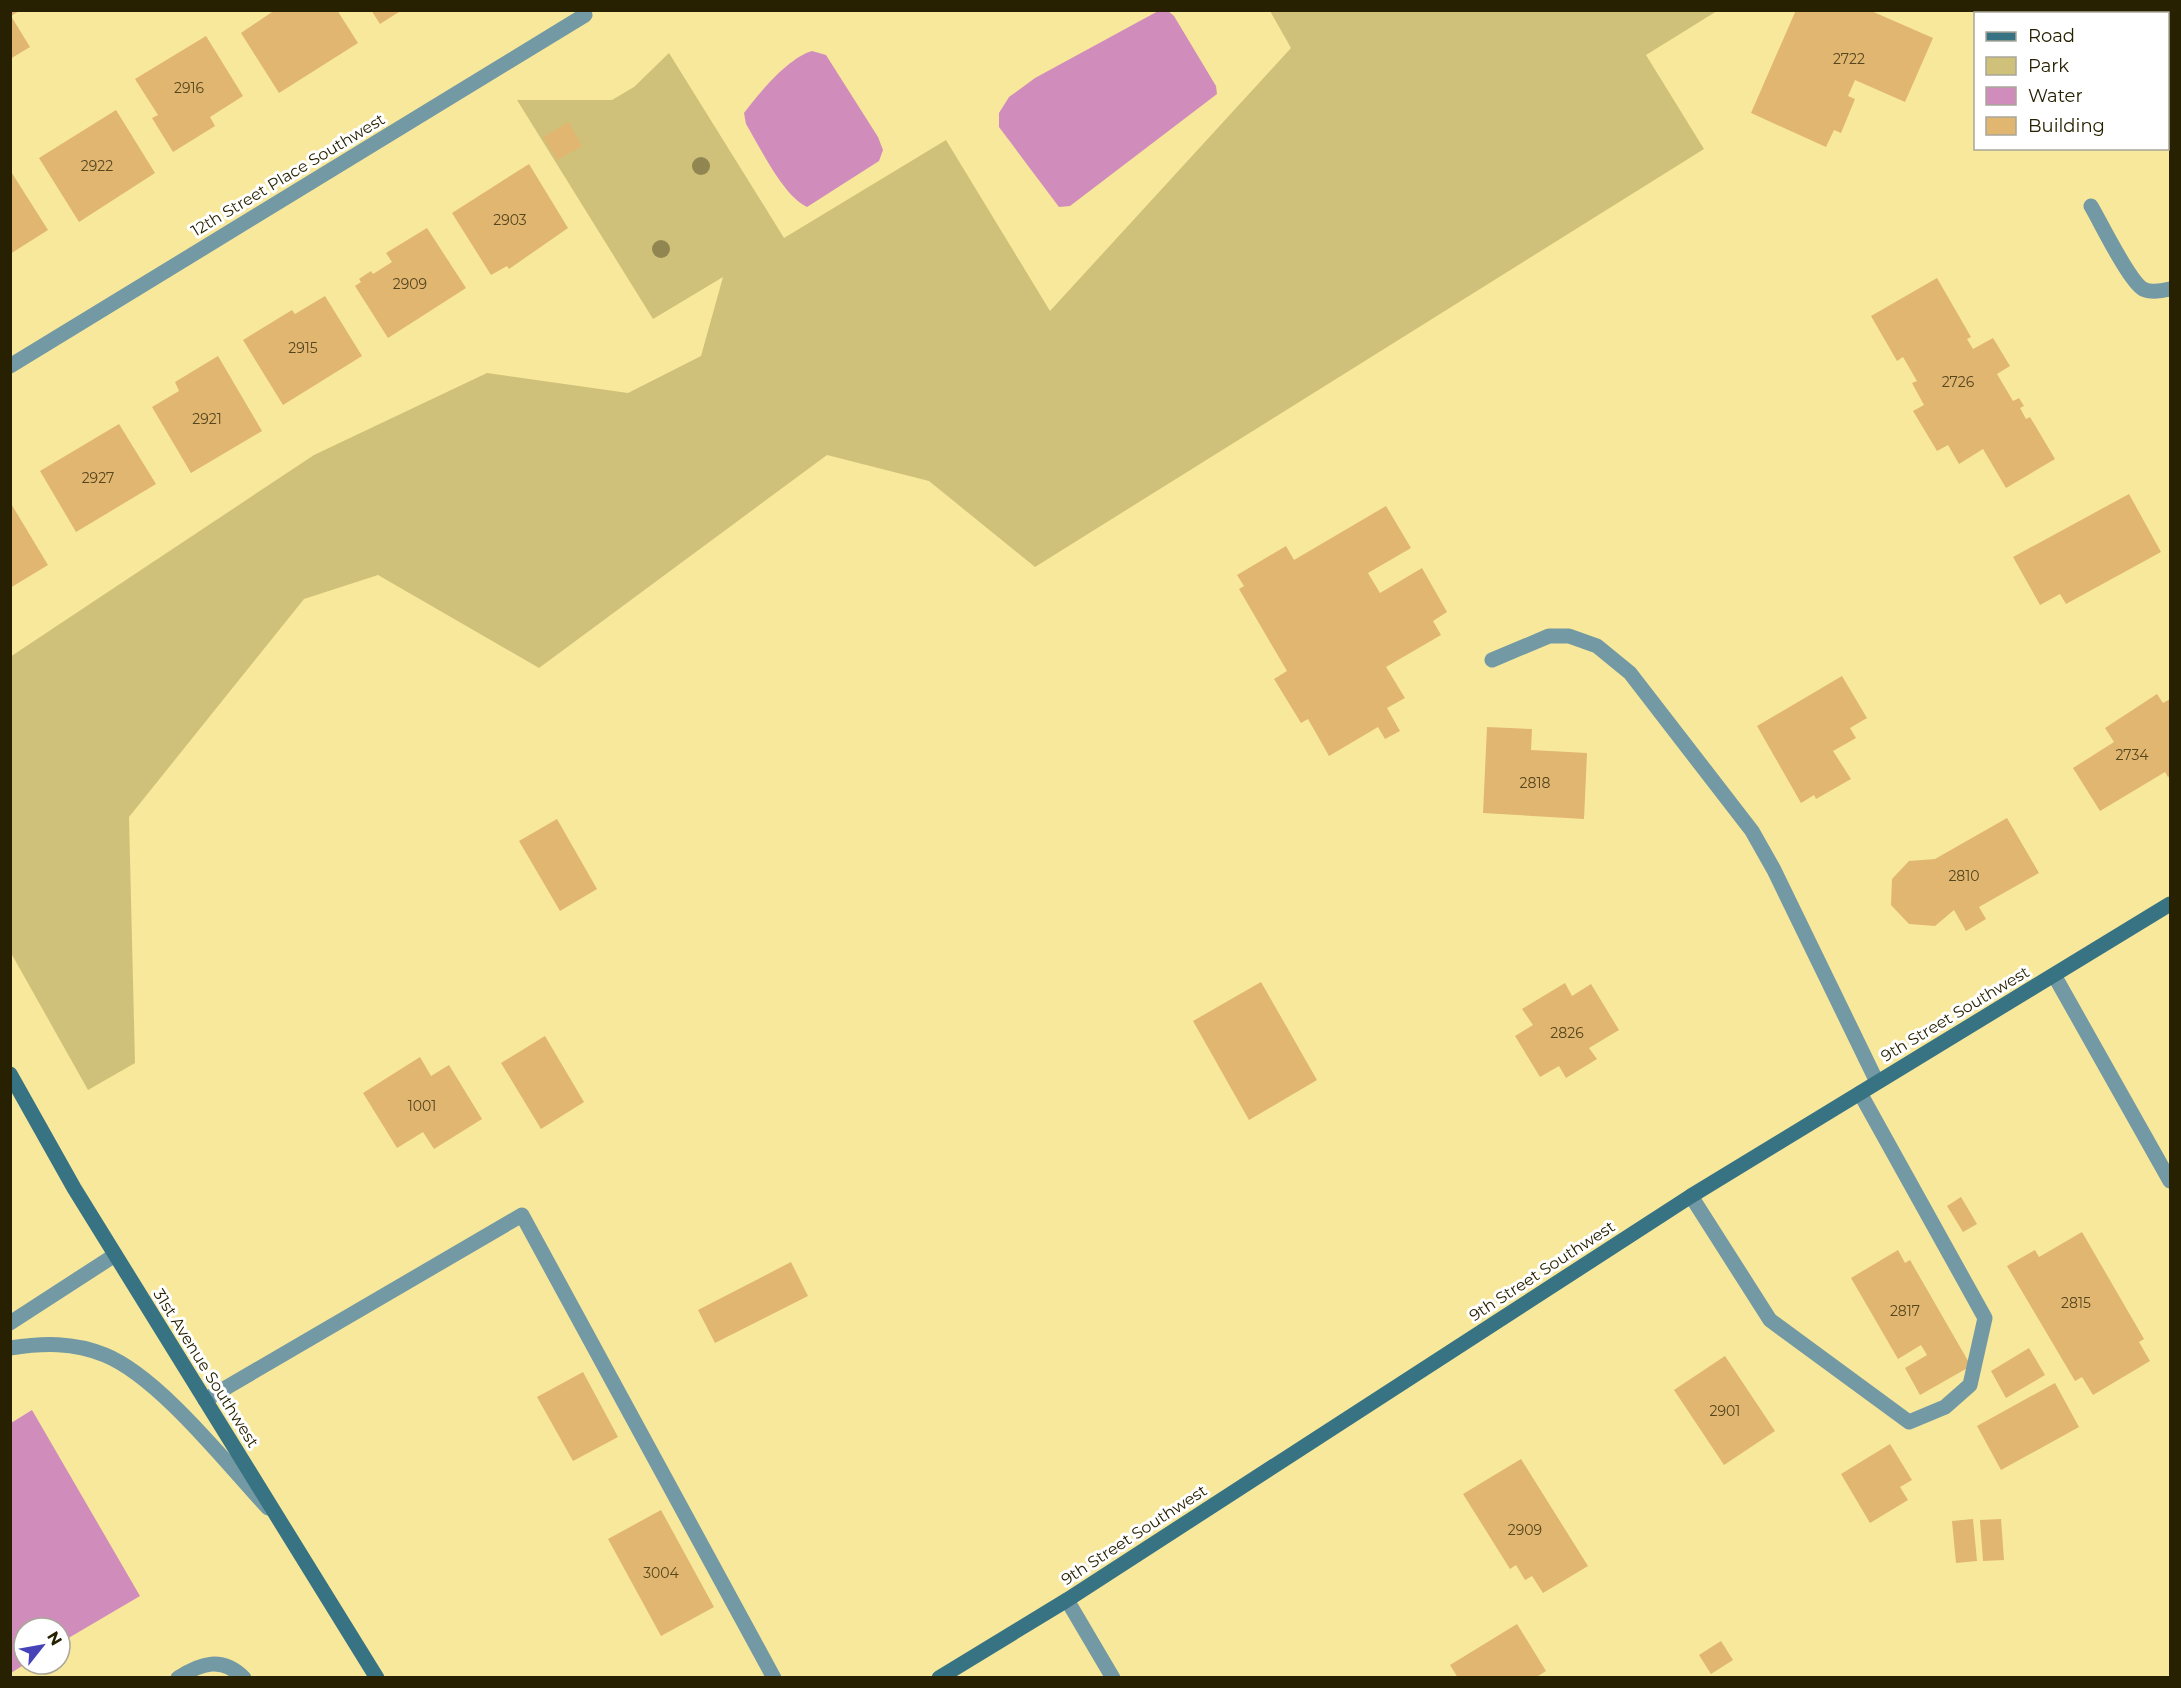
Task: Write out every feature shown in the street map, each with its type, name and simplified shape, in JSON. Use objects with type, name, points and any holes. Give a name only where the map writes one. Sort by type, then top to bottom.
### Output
[{"type":"main road","name":"9th Street Southwest","points":[[939,1677],[1067,1600],[1691,1196],[2170,904]]},
{"type":"main road","name":"31st Avenue Southwest","points":[[10,1074],[115,1255],[377,1677]]},
{"type":"street","name":"12th Street Place Southwest","points":[[10,366],[584,13]]},
{"type":"street","points":[[2091,206],[2138,284],[2143,289],[2151,291],[2170,289]]},
{"type":"street","points":[[1492,660],[1549,636],[1569,636],[1597,646],[1630,673],[1752,831],[1774,870],[1877,1082]]},
{"type":"street","points":[[2054,975],[2170,1182]]},
{"type":"street","points":[[1691,1196],[1770,1320],[1909,1422],[1945,1407],[1971,1385],[1985,1318],[1860,1093]]},
{"type":"street","points":[[205,1400],[522,1215],[774,1677]]},
{"type":"street","points":[[10,1323],[115,1255]]},
{"type":"street","points":[[10,1348],[44,1342],[73,1345],[115,1360],[140,1377],[176,1408],[281,1523]]},
{"type":"street","points":[[1067,1600],[1113,1677]]},
{"type":"street","points":[[178,1677],[195,1667],[221,1663],[234,1668],[244,1677]]},
{"type":"green space","points":[[1270,11],[1717,11],[1646,55],[1704,149],[1035,567],[929,481],[827,455],[539,668],[378,575],[304,599],[129,817],[135,1063],[88,1090],[11,953],[10,657],[314,455],[487,373],[628,393],[701,356],[723,277],[653,319],[517,100],[612,100],[634,87],[669,53],[784,238],[946,140],[1050,311],[1291,48]]},
{"type":"water","points":[[1160,10],[1168,11],[1174,16],[1216,86],[1217,94],[1070,206],[1059,207],[999,127],[999,113],[1009,97],[1035,78]]},
{"type":"water","points":[[812,51],[826,55],[878,137],[883,150],[879,161],[807,207],[789,193],[781,182],[746,124],[744,113],[784,68]]},
{"type":"water","points":[[32,1410],[140,1596],[72,1636],[72,1616],[12,1616],[11,1673],[11,1423]]},
{"type":"building","points":[[10,10],[21,10],[11,16],[30,47],[10,59]]},
{"type":"building","points":[[275,10],[337,10],[358,43],[279,93],[241,33]]},
{"type":"building","points":[[371,10],[402,10],[380,24]]},
{"type":"building","points":[[1796,10],[1869,10],[1933,38],[1905,102],[1855,80],[1848,96],[1855,99],[1841,133],[1834,130],[1826,147],[1751,113]]},
{"type":"building","points":[[2170,10],[2170,83],[2169,12],[2166,12]]},
{"type":"building","points":[[206,36],[243,96],[210,117],[215,126],[173,152],[152,118],[158,115],[135,79]]},
{"type":"building","points":[[116,110],[155,173],[79,222],[39,158]]},
{"type":"building","points":[[569,122],[582,146],[557,160],[543,137]]},
{"type":"building","points":[[529,164],[568,228],[509,269],[507,266],[491,275],[452,213]]},
{"type":"building","points":[[10,170],[48,230],[10,254]]},
{"type":"building","points":[[427,228],[466,288],[388,338],[355,286],[361,282],[359,279],[371,271],[373,274],[392,262],[386,253]]},
{"type":"building","points":[[1937,278],[1971,337],[1967,339],[1973,349],[1993,338],[2010,366],[1997,374],[2013,401],[2019,398],[2024,406],[2020,408],[2026,419],[2030,417],[2055,459],[2006,488],[1983,449],[1959,464],[1948,445],[1937,451],[1913,411],[1924,405],[1912,383],[1917,381],[1903,357],[1897,361],[1871,316]]},
{"type":"building","points":[[325,296],[362,356],[283,405],[243,340],[292,310],[295,314]]},
{"type":"building","points":[[218,356],[262,431],[191,473],[152,407],[179,391],[175,382]]},
{"type":"building","points":[[119,424],[156,484],[76,532],[40,471]]},
{"type":"building","points":[[2129,494],[2161,552],[2066,604],[2060,594],[2040,605],[2013,557]]},
{"type":"building","points":[[10,502],[48,565],[10,588]]},
{"type":"building","points":[[1386,506],[1411,548],[1368,573],[1380,593],[1422,568],[1447,612],[1433,621],[1441,635],[1386,667],[1405,698],[1387,708],[1400,731],[1385,739],[1378,727],[1329,756],[1308,719],[1301,723],[1274,679],[1287,671],[1239,589],[1244,586],[1237,575],[1286,546],[1294,560]]},
{"type":"building","points":[[1842,676],[1867,718],[1850,728],[1856,738],[1833,751],[1851,779],[1816,799],[1814,795],[1801,803],[1757,726]]},
{"type":"building","points":[[2157,694],[2163,703],[2170,699],[2170,776],[2168,777],[2165,772],[2100,811],[2073,768],[2114,742],[2105,728]]},
{"type":"building","points":[[1487,727],[1532,729],[1531,750],[1587,753],[1584,819],[1483,813]]},
{"type":"building","points":[[2007,818],[2039,873],[1979,907],[1986,919],[1966,931],[1954,910],[1935,926],[1909,924],[1891,905],[1892,879],[1909,861],[1935,859]]},
{"type":"building","points":[[557,819],[597,889],[560,911],[519,841]]},
{"type":"building","points":[[1261,982],[1317,1080],[1249,1120],[1193,1021]]},
{"type":"building","points":[[1565,983],[1572,996],[1591,984],[1619,1030],[1589,1048],[1597,1059],[1566,1078],[1559,1066],[1540,1077],[1515,1036],[1533,1025],[1522,1009]]},
{"type":"building","points":[[545,1036],[584,1102],[541,1129],[501,1063]]},
{"type":"building","points":[[420,1057],[431,1076],[449,1065],[482,1119],[434,1149],[423,1132],[397,1148],[363,1093]]},
{"type":"building","points":[[1961,1197],[1977,1224],[1963,1232],[1947,1206]]},
{"type":"building","points":[[2082,1232],[2144,1339],[2139,1342],[2150,1361],[2093,1395],[2082,1377],[2075,1381],[2007,1266],[2035,1250],[2039,1257]]},
{"type":"building","points":[[1898,1250],[1905,1263],[1910,1260],[1971,1366],[1920,1395],[1905,1368],[1927,1355],[1921,1345],[1898,1359],[1851,1278]]},
{"type":"building","points":[[791,1262],[808,1296],[715,1343],[698,1310]]},
{"type":"building","points":[[2029,1348],[2045,1375],[2006,1398],[1991,1371]]},
{"type":"building","points":[[1725,1356],[1775,1431],[1724,1465],[1674,1390]]},
{"type":"building","points":[[583,1372],[618,1437],[573,1461],[537,1397]]},
{"type":"building","points":[[2055,1383],[2079,1427],[2001,1470],[1977,1426]]},
{"type":"building","points":[[1890,1444],[1912,1480],[1900,1487],[1908,1500],[1870,1523],[1841,1474]]},
{"type":"building","points":[[1521,1459],[1588,1566],[1543,1593],[1532,1576],[1525,1580],[1516,1565],[1510,1569],[1463,1494]]},
{"type":"building","points":[[661,1510],[714,1607],[661,1636],[608,1539]]},
{"type":"building","points":[[1973,1519],[1977,1561],[1956,1563],[1952,1521]]},
{"type":"building","points":[[2001,1519],[2004,1560],[1983,1561],[1980,1520]]},
{"type":"building","points":[[1517,1624],[1546,1671],[1535,1678],[1458,1678],[1450,1665]]},
{"type":"building","points":[[1721,1641],[1733,1660],[1711,1674],[1699,1655]]}]
